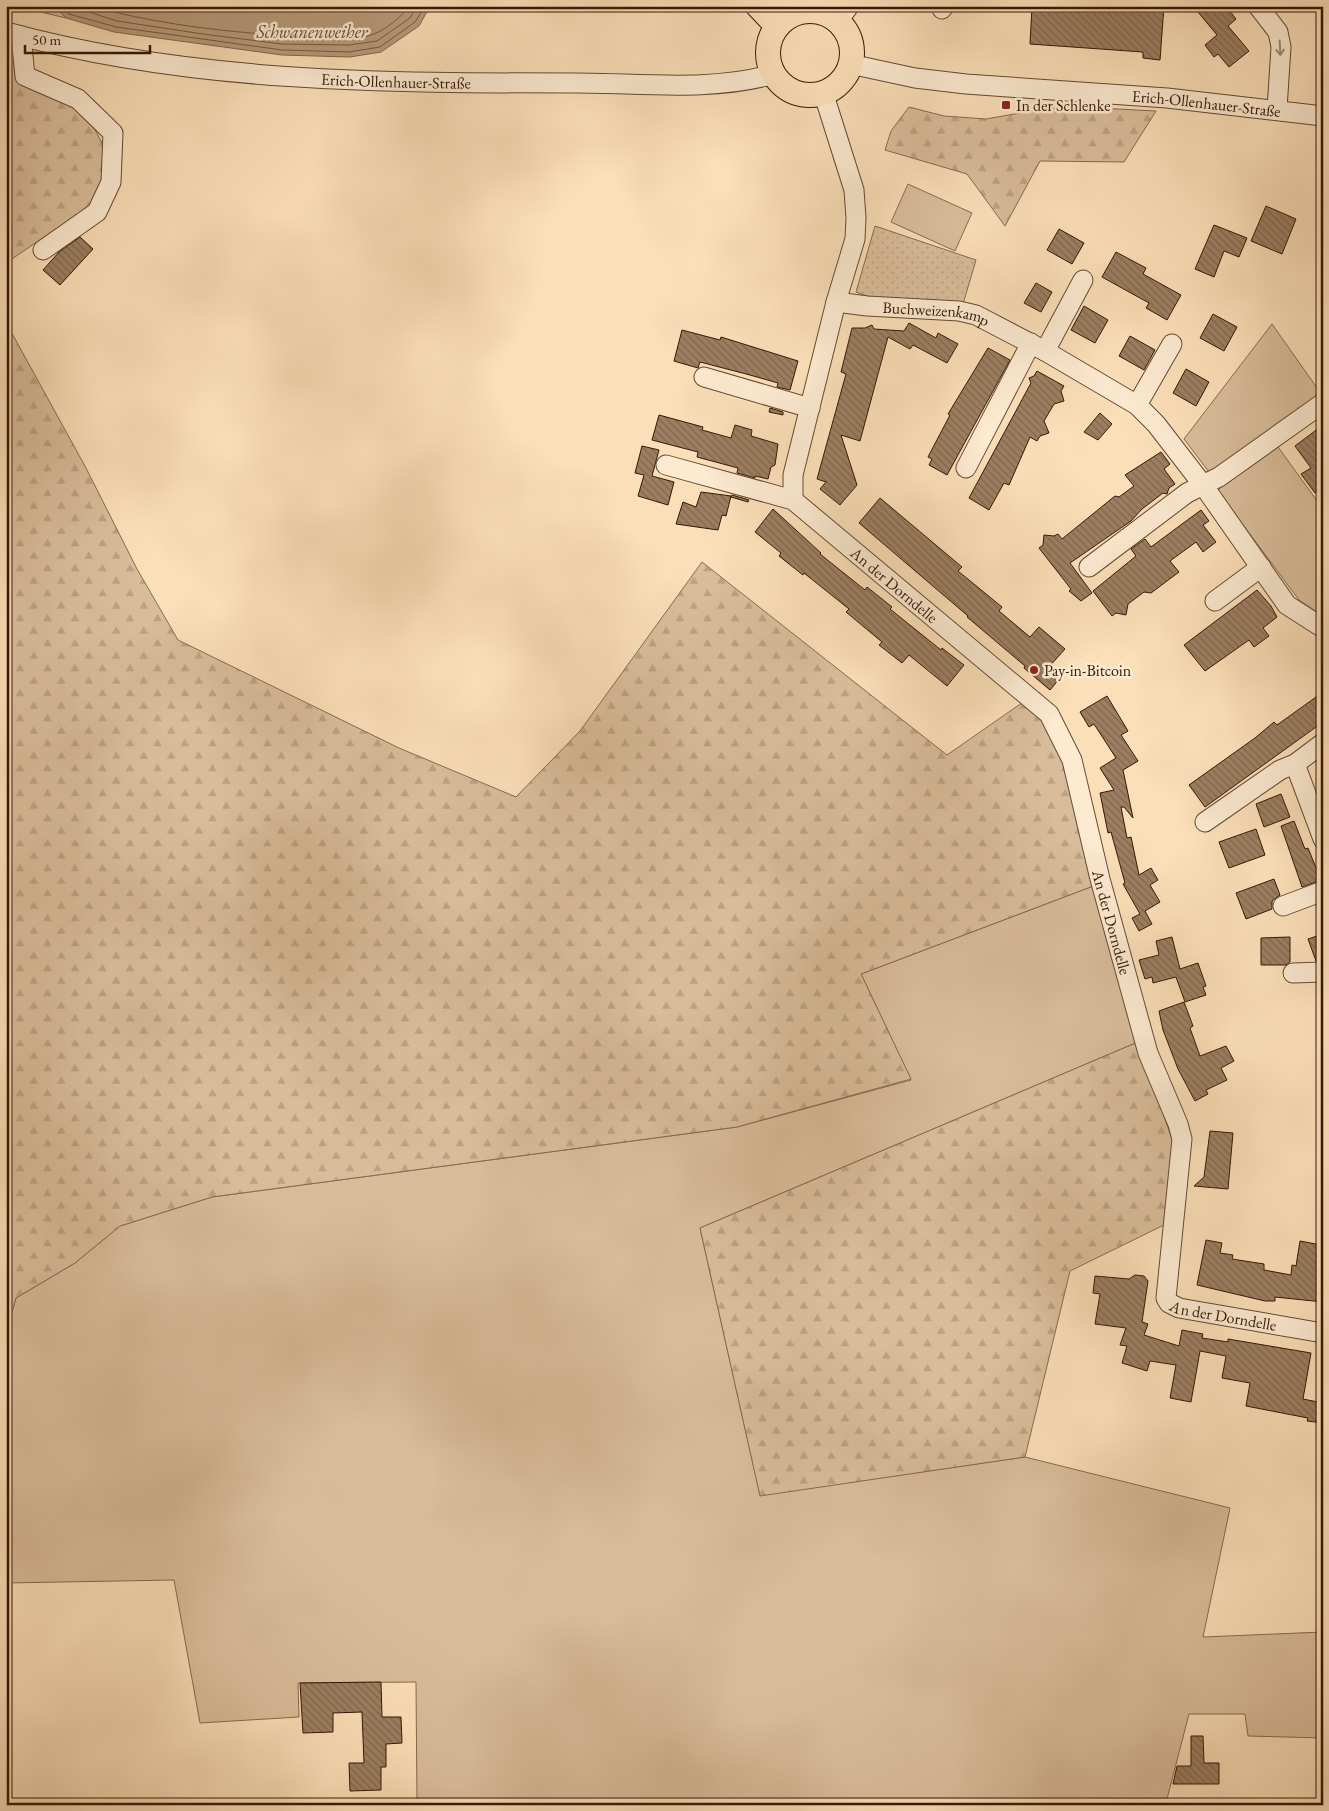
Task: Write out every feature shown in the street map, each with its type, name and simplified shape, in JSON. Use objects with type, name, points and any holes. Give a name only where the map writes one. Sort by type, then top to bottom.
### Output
[{"type":"main road","points":[[758,6],[777,26]]},
{"type":"main road","points":[[813,11],[826,14],[843,14],[850,41],[850,64],[844,76],[835,86],[823,92],[809,95],[795,92],[783,85],[774,74],[769,62],[768,49],[771,37],[777,26],[788,17],[800,12],[813,11]]},
{"type":"street","points":[[1258,6],[1278,32],[1281,47],[1277,109]]},
{"type":"street","name":"Erich-Ollenhauer-Straße","points":[[43,250],[97,212],[111,182],[113,134],[78,99],[25,76],[14,34],[178,65],[339,80],[415,83],[697,84],[750,81],[774,74]]},
{"type":"street","name":"Erich-Ollenhauer-Straße","points":[[850,64],[915,78],[966,84],[1158,97],[1277,109],[1323,116]]},
{"type":"street","points":[[793,500],[793,475],[836,302],[855,239],[854,190],[823,92]]},
{"type":"street","points":[[966,468],[1038,347],[1082,280]]},
{"type":"street","name":"Buchweizenkamp","points":[[836,302],[867,306],[959,311],[990,321],[1137,405],[1156,424],[1203,485],[1287,605],[1323,628]]},
{"type":"street","points":[[1137,405],[1172,344]]},
{"type":"street","points":[[704,377],[810,408]]},
{"type":"street","points":[[1090,567],[1187,493],[1219,477],[1323,403]]},
{"type":"street","name":"An der Dorndelle","points":[[666,465],[793,500],[1049,714],[1072,760],[1100,879],[1148,1053],[1178,1124],[1182,1139],[1166,1292],[1169,1303],[1179,1308],[1323,1333]]},
{"type":"street","points":[[1215,601],[1260,567]]},
{"type":"street","points":[[1205,822],[1280,770],[1295,764],[1323,743]]},
{"type":"street","points":[[1295,764],[1323,839]]},
{"type":"street","points":[[1283,906],[1323,891]]},
{"type":"street","points":[[1294,973],[1323,972]]},
{"type":"green space","points":[[16,6],[55,6],[66,18]]},
{"type":"green space","points":[[6,53],[16,55],[15,75],[87,115],[109,156],[94,203],[6,263]]},
{"type":"green space","points":[[1060,106],[1156,111],[1124,162],[1040,161],[1005,226],[967,174],[885,150],[891,131],[909,107],[944,116],[986,119]]},
{"type":"green space","points":[[908,184],[972,213],[955,251],[891,222]]},
{"type":"green space","points":[[875,226],[976,260],[963,304],[869,297],[856,292]]},
{"type":"green space","points":[[6,270],[9,328],[86,468],[137,569],[178,640],[399,748],[516,797],[580,731],[702,562],[947,755],[1029,698],[1072,760],[1096,885],[861,974],[911,1079],[737,1127],[212,1197],[120,1226],[75,1263],[16,1298],[6,1333]]},
{"type":"green space","points":[[1272,324],[1322,395],[1209,472],[1184,439]]},
{"type":"green space","points":[[1278,447],[1323,509],[1323,616],[1299,600],[1217,490]]},
{"type":"green space","points":[[1096,885],[1138,1042],[700,1228],[760,1495],[1025,1457],[1230,1508],[1203,1637],[1323,1632],[1323,1738],[1248,1736],[1245,1714],[1189,1714],[1167,1799],[417,1804],[416,1682],[298,1683],[299,1717],[200,1723],[174,1580],[6,1583],[6,1333],[16,1298],[75,1263],[120,1226],[212,1197],[737,1127],[911,1080],[861,974]]},
{"type":"green space","points":[[1138,1042],[1174,1145],[1164,1225],[1070,1271],[1025,1457],[760,1496],[700,1228]]},
{"type":"water","name":"Schwanenweiher","points":[[55,6],[430,6],[419,26],[381,52],[350,57],[282,55],[114,32],[66,18]]},
{"type":"building","points":[[1032,6],[1164,6],[1160,60],[1143,58],[1143,52],[1030,44]]},
{"type":"building","points":[[1193,6],[1226,6],[1236,19],[1228,26],[1249,51],[1229,67],[1218,54],[1214,57],[1205,45],[1217,35]]},
{"type":"building","points":[[1266,206],[1296,219],[1282,254],[1251,241]]},
{"type":"building","points":[[1214,225],[1247,238],[1239,257],[1224,251],[1214,277],[1195,269]]},
{"type":"building","points":[[1059,229],[1084,243],[1072,264],[1047,250]]},
{"type":"building","points":[[80,237],[93,249],[60,285],[43,270],[59,252]]},
{"type":"building","points":[[1116,252],[1146,268],[1143,274],[1181,295],[1167,320],[1146,308],[1149,303],[1102,277]]},
{"type":"building","points":[[1036,283],[1052,292],[1041,312],[1024,303]]},
{"type":"building","points":[[1084,306],[1108,320],[1095,343],[1071,330]]},
{"type":"building","points":[[1213,314],[1237,327],[1224,351],[1200,338]]},
{"type":"building","points":[[909,323],[936,338],[938,333],[958,344],[947,363],[913,345],[910,349],[888,337],[860,441],[841,435],[857,485],[840,505],[820,489],[826,482],[817,479],[846,374],[841,372],[852,328],[865,328],[872,325],[874,329],[904,331]]},
{"type":"building","points":[[682,330],[720,340],[721,337],[798,361],[790,390],[777,387],[778,383],[700,362],[698,368],[674,361]]},
{"type":"building","points":[[1130,336],[1155,350],[1144,370],[1119,356]]},
{"type":"building","points":[[988,348],[1010,360],[947,475],[929,465],[932,459],[928,457],[950,415],[948,414]]},
{"type":"building","points":[[1186,369],[1209,382],[1196,406],[1173,393]]},
{"type":"building","points":[[1037,371],[1064,386],[1061,391],[1064,401],[1054,404],[1044,421],[1049,433],[1040,436],[1037,441],[1030,437],[1009,485],[1004,483],[989,510],[969,498],[1031,383],[1029,378],[1034,376]]},
{"type":"building","points":[[770,408],[783,412],[783,415],[769,412]]},
{"type":"building","points":[[1100,413],[1112,424],[1098,440],[1084,432]]},
{"type":"building","points":[[659,415],[703,427],[702,430],[731,438],[735,425],[752,430],[751,436],[778,444],[775,465],[771,467],[768,479],[737,473],[738,468],[697,457],[698,452],[652,440]]},
{"type":"building","points":[[1323,425],[1323,487],[1315,493],[1301,474],[1311,468],[1295,446]]},
{"type":"building","points":[[642,446],[659,450],[652,476],[674,482],[668,505],[638,496],[644,475],[635,473]]},
{"type":"building","points":[[1161,452],[1170,464],[1164,469],[1175,484],[1169,488],[1167,494],[1163,493],[1142,509],[1131,521],[1070,563],[1092,593],[1081,601],[1069,591],[1071,589],[1039,548],[1043,545],[1044,535],[1054,536],[1058,534],[1062,539],[1115,496],[1119,497],[1134,486],[1125,475]]},
{"type":"building","points":[[701,492],[731,496],[726,516],[722,515],[718,530],[676,524],[683,502],[696,507]]},
{"type":"building","points":[[732,495],[749,500],[748,502],[731,497]]},
{"type":"building","points":[[880,498],[962,567],[958,571],[1002,607],[999,611],[1030,637],[1039,627],[1065,649],[1048,668],[1060,678],[1050,690],[968,616],[859,523]]},
{"type":"building","points":[[773,509],[820,554],[865,590],[867,587],[892,607],[890,609],[941,650],[942,648],[964,665],[947,686],[909,655],[902,663],[879,645],[882,642],[846,612],[849,609],[804,573],[803,575],[779,556],[781,553],[755,532]]},
{"type":"building","points":[[1201,510],[1209,521],[1203,525],[1216,542],[1203,552],[1196,542],[1170,561],[1179,572],[1151,593],[1144,592],[1128,604],[1126,615],[1116,613],[1112,616],[1093,591],[1136,556],[1131,549],[1145,539],[1151,547]]},
{"type":"building","points":[[1257,590],[1271,606],[1277,617],[1263,628],[1269,636],[1254,647],[1249,640],[1205,671],[1184,645]]},
{"type":"building","points":[[1323,692],[1323,722],[1205,807],[1189,785],[1255,738],[1274,722],[1277,725]]},
{"type":"building","points":[[1107,696],[1128,731],[1121,735],[1138,761],[1123,770],[1133,818],[1124,807],[1121,807],[1127,838],[1131,837],[1139,875],[1151,868],[1158,880],[1150,885],[1160,902],[1145,911],[1152,924],[1139,931],[1132,918],[1140,914],[1123,884],[1125,883],[1111,832],[1108,833],[1100,793],[1114,790],[1100,768],[1116,758],[1094,724],[1089,727],[1080,712]]},
{"type":"building","points":[[1281,794],[1290,817],[1264,827],[1256,804]]},
{"type":"building","points":[[1294,821],[1305,849],[1308,848],[1321,880],[1302,887],[1281,826]]},
{"type":"building","points":[[1256,829],[1265,855],[1229,868],[1219,842]]},
{"type":"building","points":[[1274,879],[1280,895],[1272,901],[1272,909],[1246,919],[1236,893]]},
{"type":"building","points":[[1323,934],[1323,961],[1316,961],[1308,939]]},
{"type":"building","points":[[1172,937],[1180,969],[1198,963],[1206,986],[1203,987],[1206,995],[1185,1002],[1176,977],[1153,983],[1152,977],[1145,979],[1139,960],[1159,955],[1156,941]]},
{"type":"building","points":[[1290,937],[1290,962],[1286,965],[1261,965],[1261,938]]},
{"type":"building","points":[[1184,1002],[1193,1026],[1190,1028],[1200,1056],[1226,1046],[1234,1061],[1221,1068],[1227,1080],[1206,1090],[1208,1094],[1195,1101],[1178,1069],[1163,1030],[1159,1011]]},
{"type":"building","points":[[1210,1131],[1233,1133],[1228,1189],[1194,1186],[1204,1177]]},
{"type":"building","points":[[1206,1240],[1222,1243],[1220,1253],[1233,1255],[1232,1259],[1264,1264],[1264,1270],[1291,1275],[1292,1265],[1296,1266],[1300,1241],[1321,1245],[1317,1269],[1323,1270],[1323,1302],[1275,1297],[1275,1301],[1265,1301],[1197,1285]]},
{"type":"building","points":[[1135,1275],[1144,1276],[1148,1281],[1142,1322],[1148,1324],[1144,1335],[1179,1346],[1182,1330],[1203,1334],[1202,1338],[1228,1342],[1228,1339],[1311,1353],[1303,1399],[1323,1403],[1323,1423],[1307,1421],[1308,1418],[1246,1406],[1250,1383],[1222,1378],[1226,1356],[1200,1351],[1191,1402],[1170,1398],[1176,1365],[1150,1361],[1147,1371],[1122,1363],[1127,1346],[1120,1345],[1126,1328],[1095,1324],[1100,1294],[1093,1293],[1095,1276],[1129,1279]]},
{"type":"building","points":[[381,1682],[382,1717],[401,1717],[402,1743],[386,1744],[386,1767],[381,1767],[381,1790],[350,1791],[349,1763],[364,1763],[362,1712],[333,1713],[333,1732],[303,1733],[300,1683]]},
{"type":"building","points":[[1191,1736],[1203,1736],[1204,1763],[1219,1763],[1219,1784],[1173,1784],[1177,1766],[1191,1766]]},
{"type":"place","name":"In der Schlenke","points":[[1006,105]]},
{"type":"place","name":"Pay-in-Bitcoin","points":[[1034,670]]}]
